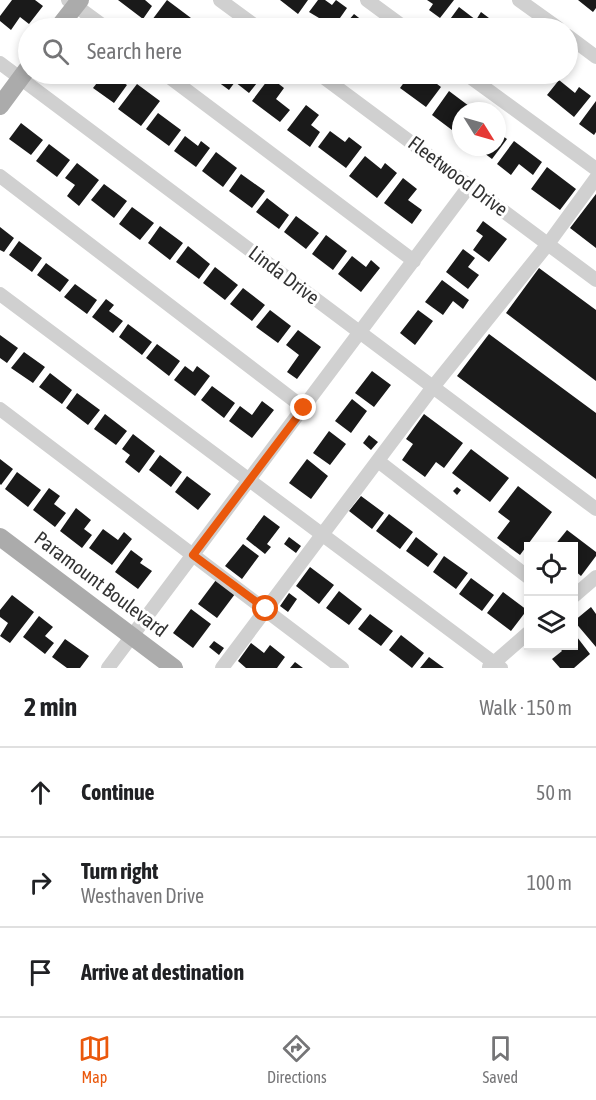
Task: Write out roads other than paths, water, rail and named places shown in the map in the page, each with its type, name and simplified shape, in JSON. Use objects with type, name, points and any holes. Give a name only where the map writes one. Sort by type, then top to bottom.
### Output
[{"type":"main road","points":[[64,18],[74,2]]},
{"type":"main road","points":[[0,106],[18,82]]},
{"type":"main road","name":"Paramount Boulevard","points":[[0,537],[174,668]]},
{"type":"street","points":[[220,0],[244,18]]},
{"type":"street","points":[[367,0],[391,18]]},
{"type":"street","points":[[519,0],[544,18]]},
{"type":"street","points":[[74,2],[94,18]]},
{"type":"street","points":[[578,44],[596,57]]},
{"type":"street","name":"Linda Drive","points":[[0,63],[18,70]]},
{"type":"street","name":"Linda Drive","points":[[39,84],[360,333],[596,509]]},
{"type":"street","points":[[178,84],[414,261]]},
{"type":"street","name":"Fleetwood Drive","points":[[333,84],[596,280]]},
{"type":"street","points":[[480,84],[596,169]]},
{"type":"street","points":[[0,176],[304,408]]},
{"type":"street","points":[[222,668],[433,387],[548,244],[596,178]]},
{"type":"street","points":[[108,668],[470,185]]},
{"type":"street","points":[[0,294],[494,666],[524,637]]},
{"type":"street","points":[[0,410],[342,668]]},
{"type":"street","points":[[378,461],[524,574]]},
{"type":"street","points":[[578,592],[596,578]]}]
